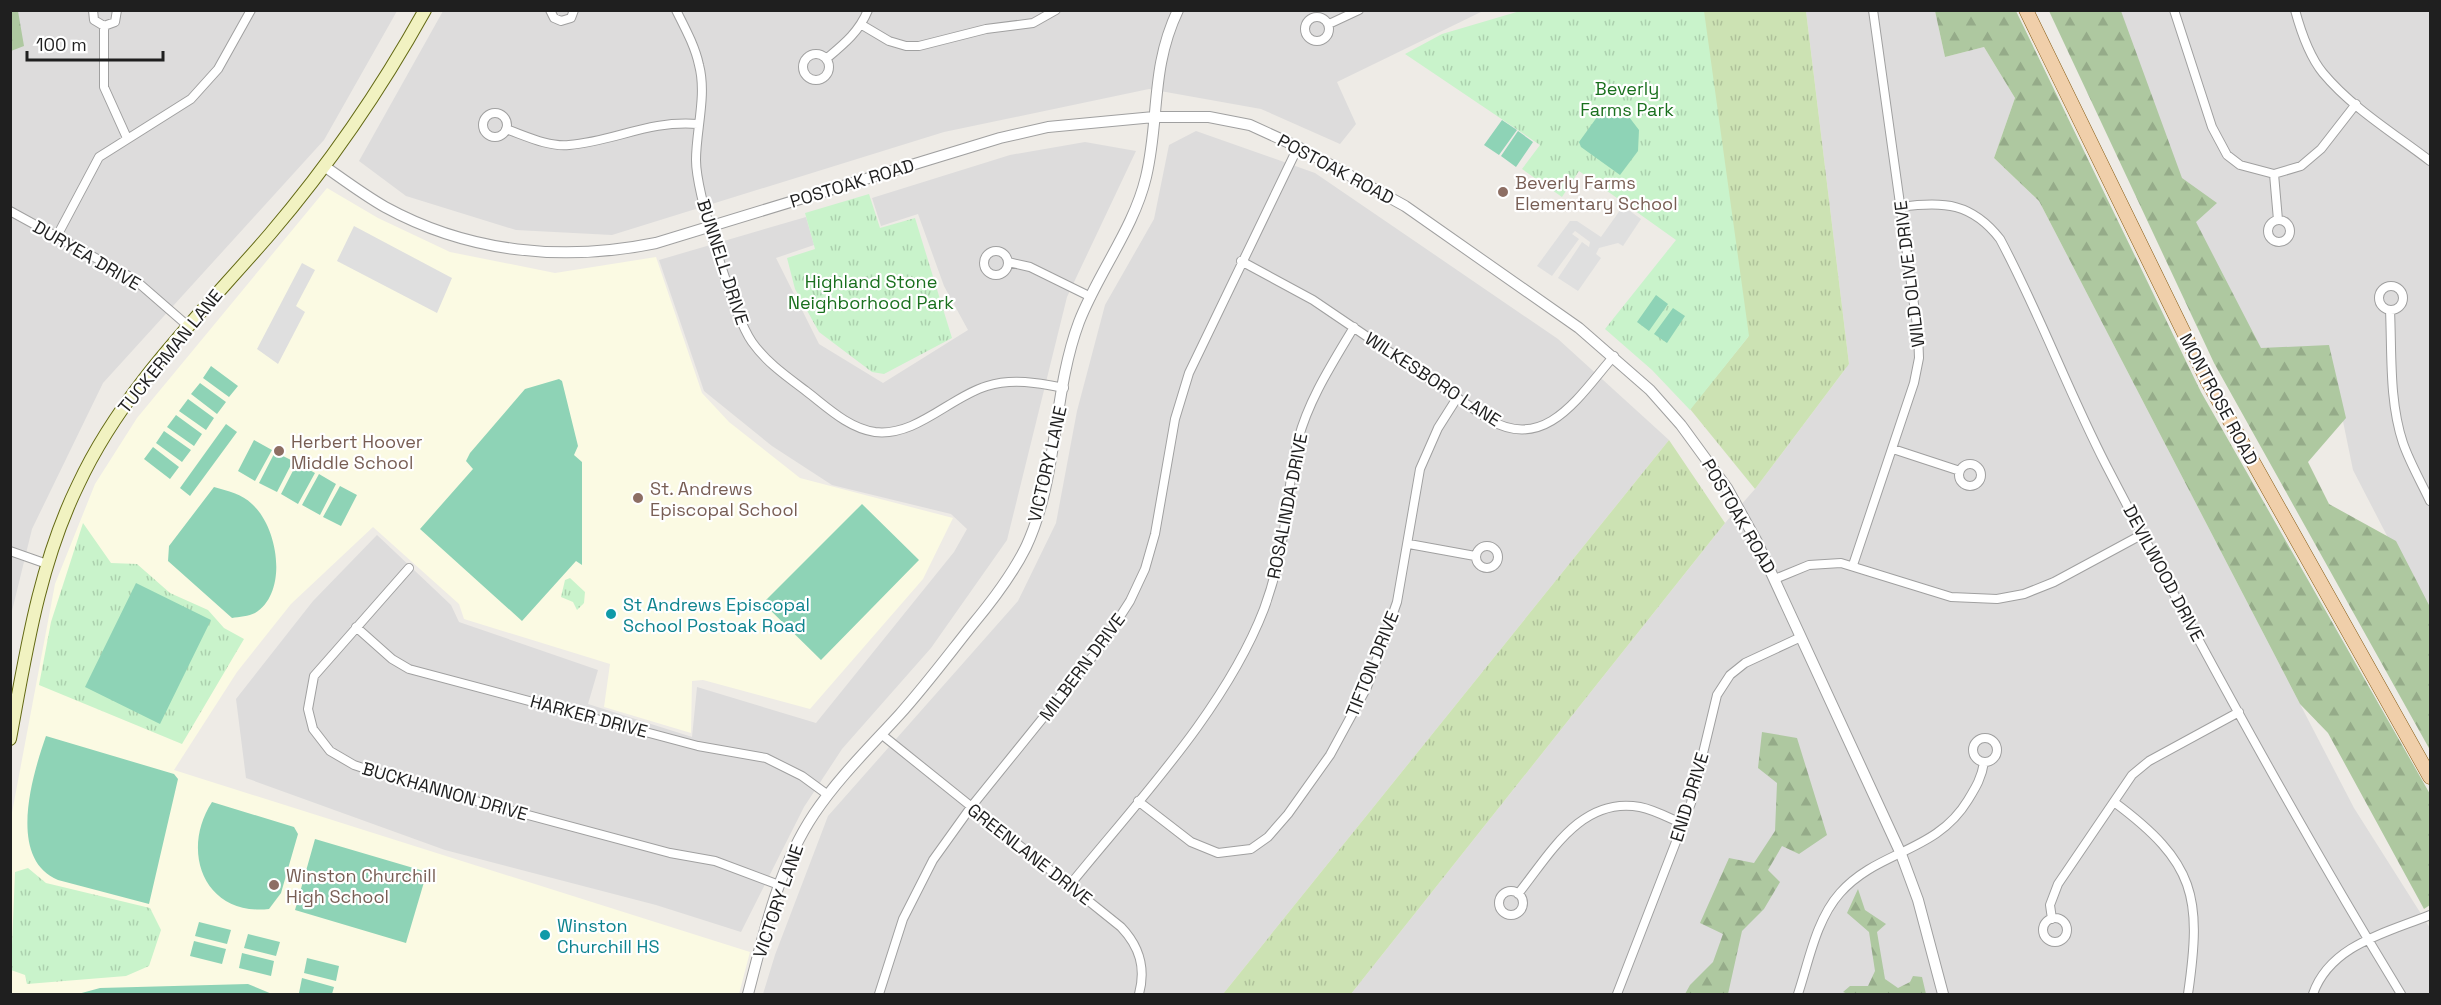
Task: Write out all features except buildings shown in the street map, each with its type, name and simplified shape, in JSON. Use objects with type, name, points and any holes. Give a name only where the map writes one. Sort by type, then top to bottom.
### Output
[{"type":"main road","name":"TUCKERMAN LANE","points":[[10,739],[32,626],[47,564],[77,485],[103,438],[129,399],[188,326],[271,233],[324,166],[375,93],[425,10]]},
{"type":"main road","name":"MONTROSE ROAD","points":[[2026,10],[2207,381],[2430,777]]},
{"type":"street","points":[[93,10],[94,20],[104,26]]},
{"type":"street","points":[[104,26],[114,22],[117,10]]},
{"type":"street","points":[[57,236],[99,157],[191,99],[207,84],[223,61],[251,10]]},
{"type":"street","points":[[550,10],[554,18],[561,21],[571,18],[574,10]]},
{"type":"street","name":"BUNNELL DRIVE","points":[[676,10],[700,66],[696,162],[700,191],[739,318],[752,341],[772,365],[855,427],[878,432],[901,430],[972,391],[993,384],[1021,382],[1064,388]]},
{"type":"street","points":[[826,59],[862,25],[868,10]]},
{"type":"street","points":[[862,25],[889,41],[906,46],[919,46],[986,29],[1033,23],[1056,10]]},
{"type":"street","name":"VICTORY LANE","points":[[748,994],[779,885],[800,838],[828,795],[853,763],[881,734],[984,611],[1021,557],[1040,508],[1079,323],[1143,188],[1161,56],[1178,10]]},
{"type":"street","points":[[1329,24],[1359,10]]},
{"type":"street","name":"WILD OLIVE DRIVE","points":[[1853,566],[1914,383],[1918,358],[1901,207],[1873,10]]},
{"type":"street","points":[[2174,10],[2219,143],[2240,165],[2274,174],[2301,166],[2313,159],[2356,104]]},
{"type":"street","points":[[2295,10],[2302,33],[2322,72],[2356,104],[2430,161]]},
{"type":"street","points":[[104,26],[104,87],[127,138]]},
{"type":"street","name":"POSTOAK ROAD","points":[[324,166],[369,197],[410,220],[445,234],[505,249],[557,254],[602,252],[656,243],[1017,133],[1078,123],[1191,116],[1229,120],[1250,125],[1298,147],[1405,206],[1544,303],[1614,356],[1650,390],[1708,460],[1752,533],[1775,579],[1901,854],[1918,900],[1943,994]]},
{"type":"street","points":[[506,129],[546,142],[568,145],[664,123],[698,124]]},
{"type":"street","name":"MILBERN DRIVE","points":[[879,994],[892,950],[918,885],[971,807],[1101,646],[1130,601],[1144,570],[1155,534],[1175,419],[1184,387],[1205,334],[1298,147]]},
{"type":"street","points":[[2274,174],[2278,220]]},
{"type":"street","name":"DEVILWOOD DRIVE","points":[[1901,207],[1930,203],[1958,207],[1979,217],[2000,239],[2105,462],[2143,534],[2322,865],[2401,994]]},
{"type":"street","name":"DURYEA DRIVE","points":[[10,212],[134,279],[188,326]]},
{"type":"street","name":"WILKESBORO LANE","points":[[1241,261],[1313,300],[1494,423],[1519,430],[1541,427],[1567,410],[1614,356]]},
{"type":"street","points":[[1008,262],[1030,267],[1091,297]]},
{"type":"street","points":[[2390,310],[2398,423],[2409,459],[2430,501]]},
{"type":"street","name":"ROSALINDA DRIVE","points":[[1069,886],[1221,693],[1250,641],[1264,609],[1279,558],[1292,472],[1305,418],[1323,377],[1354,327]]},
{"type":"street","name":"TIFTON DRIVE","points":[[1138,801],[1191,842],[1206,850],[1218,853],[1240,852],[1251,849],[1268,837],[1323,765],[1353,714],[1388,630],[1409,544],[1420,469],[1438,428],[1457,398]]},
{"type":"street","points":[[1893,449],[1960,471]]},
{"type":"street","points":[[1775,579],[1819,563],[1853,566],[1951,597],[1997,599],[2024,594],[2054,582],[2143,534]]},
{"type":"street","points":[[1409,544],[1475,556]]},
{"type":"street","points":[[10,551],[47,564]]},
{"type":"street","name":"BUCKHANNON DRIVE","points":[[409,568],[319,669],[309,695],[308,709],[313,729],[330,751],[341,758],[405,783],[670,853],[715,861],[779,885]]},
{"type":"street","name":"HARKER DRIVE","points":[[356,627],[392,659],[409,669],[701,747],[766,758],[802,776],[828,795]]},
{"type":"street","name":"ENID DRIVE","points":[[1617,994],[1698,781],[1712,713],[1723,685],[1745,663],[1801,637]]},
{"type":"street","points":[[2052,919],[2050,906],[2058,884],[2132,775],[2149,760],[2239,712]]},
{"type":"street","name":"GREENLANE DRIVE","points":[[881,734],[1130,936],[1138,950],[1143,968],[1139,994]]},
{"type":"street","points":[[1798,994],[1819,931],[1833,902],[1857,877],[1937,836],[1954,820],[1979,781],[1984,762]]},
{"type":"street","points":[[2114,802],[2163,843],[2179,865],[2188,886],[2196,932],[2188,994]]},
{"type":"street","points":[[1518,894],[1570,830],[1590,814],[1605,808],[1629,806],[1653,811],[1683,824]]},
{"type":"street","points":[[2313,994],[2319,978],[2330,963],[2354,946],[2430,915]]},
{"type":"shaded area","points":[[11,11],[397,11],[324,140],[103,383],[32,529],[11,615]]},
{"type":"shaded area","points":[[443,11],[1483,11],[1337,82],[1356,124],[1340,144],[1261,109],[1149,89],[944,132],[612,235],[516,230],[406,196],[359,161]]},
{"type":"shaded area","points":[[1806,11],[1935,11],[1945,57],[1984,47],[2015,98],[1994,158],[2039,201],[2354,808],[2430,928],[2430,994],[1351,994],[1725,523],[1755,489],[1849,364]]},
{"type":"shaded area","points":[[2102,11],[2430,11],[2430,619],[2353,470],[2329,353],[2261,361],[2155,165]]},
{"type":"shaded area","points":[[1196,131],[1315,173],[1558,339],[1669,440],[1223,994],[763,994],[775,955],[828,816],[1018,601],[1056,523],[1077,411],[1105,305],[1154,219],[1169,145]]},
{"type":"shaded area","points":[[1085,142],[1136,151],[1067,297],[1007,540],[931,648],[842,749],[804,807],[741,932],[656,905],[445,850],[246,778],[236,699],[313,601],[377,535],[451,605],[459,622],[598,670],[588,704],[692,737],[697,687],[816,723],[954,552],[967,529],[951,514],[832,485],[772,446],[704,391],[659,260],[806,217],[814,245],[776,258],[819,344],[883,383],[968,330],[944,286],[918,214],[881,226],[872,198],[1010,155]]},
{"type":"shaded area","points":[[327,188],[378,218],[450,252],[555,273],[656,257],[702,393],[729,422],[800,478],[953,518],[923,579],[810,709],[703,680],[692,681],[691,733],[604,707],[610,664],[464,619],[459,604],[373,527],[291,604],[237,672],[174,770],[750,952],[739,994],[11,994],[11,818],[55,584],[95,484],[137,418]]},
{"type":"shaded area","points":[[1623,206],[1641,219],[1623,246],[1618,243],[1599,248],[1596,254],[1601,258],[1578,291],[1558,278],[1582,242],[1589,247],[1590,242],[1575,231],[1572,234],[1579,239],[1552,276],[1537,266],[1570,221],[1577,221],[1601,237]]},
{"type":"shaded area","points":[[354,226],[452,278],[437,313],[337,261]]},
{"type":"shaded area","points":[[302,263],[315,270],[296,306],[305,312],[278,364],[257,349]]},
{"type":"green space","points":[[10,11],[18,11],[24,46],[11,51]]},
{"type":"green space","name":"Beverly Farms Park","points":[[1520,11],[1704,11],[1749,336],[1690,410],[1652,370],[1605,329],[1676,240],[1579,171],[1562,197],[1522,169],[1540,145],[1405,54],[1442,34]]},
{"type":"green space","points":[[1703,11],[1806,11],[1849,364],[1755,489],[1690,409],[1748,337]]},
{"type":"green space","points":[[1935,11],[2016,11],[2201,392],[2430,794],[2430,905],[2424,909],[2328,733],[2300,704],[2039,201],[1994,158],[2015,98],[1984,47],[1945,57]]},
{"type":"green space","points":[[2049,11],[2121,11],[2182,178],[2217,203],[2196,222],[2261,348],[2329,345],[2346,418],[2308,462],[2329,504],[2396,541],[2430,607],[2430,750],[2214,363]]},
{"type":"green space","points":[[1605,106],[1626,113],[1639,130],[1638,151],[1620,175],[1581,147],[1579,142]]},
{"type":"green space","points":[[1502,120],[1517,130],[1499,155],[1484,145]]},
{"type":"green space","points":[[1518,131],[1533,142],[1516,167],[1501,156]]},
{"type":"green space","name":"Highland Stone Neighborhood Park","points":[[869,194],[880,228],[915,218],[952,338],[884,374],[872,372],[819,332],[795,289],[787,258],[815,249],[805,213]]},
{"type":"green space","points":[[1656,295],[1668,304],[1649,331],[1637,322]]},
{"type":"green space","points":[[1673,308],[1685,316],[1667,343],[1654,334]]},
{"type":"green space","points":[[211,366],[238,386],[229,397],[203,378]]},
{"type":"green space","points":[[559,379],[562,381],[578,446],[574,455],[582,462],[582,565],[576,561],[522,621],[420,529],[473,469],[466,461],[470,453],[525,389]]},
{"type":"green space","points":[[200,383],[226,402],[217,414],[191,394]]},
{"type":"green space","points":[[188,399],[214,418],[206,430],[179,411]]},
{"type":"green space","points":[[176,415],[202,434],[194,446],[167,427]]},
{"type":"green space","points":[[226,424],[237,432],[190,496],[180,488]]},
{"type":"green space","points":[[164,431],[191,450],[182,462],[156,443]]},
{"type":"green space","points":[[254,440],[272,450],[255,481],[238,471]]},
{"type":"green space","points":[[1669,440],[1725,523],[1351,994],[1223,994]]},
{"type":"green space","points":[[153,447],[179,467],[170,479],[144,459]]},
{"type":"green space","points":[[275,452],[293,461],[277,492],[259,483]]},
{"type":"green space","points":[[297,463],[315,473],[298,504],[281,494]]},
{"type":"green space","points":[[319,474],[336,484],[320,515],[302,505]]},
{"type":"green space","points":[[340,486],[357,495],[341,526],[323,517]]},
{"type":"green space","points":[[214,487],[239,495],[252,504],[261,514],[273,543],[276,575],[273,590],[266,603],[250,615],[232,618],[168,561],[169,546]]},
{"type":"green space","points":[[862,504],[919,560],[821,660],[763,603]]},
{"type":"green space","points":[[83,523],[111,563],[137,564],[170,593],[208,610],[224,628],[244,639],[182,744],[39,685],[51,622]]},
{"type":"green space","points":[[570,578],[585,592],[584,603],[577,610],[573,602],[561,597],[565,580]]},
{"type":"green space","points":[[136,583],[211,620],[160,724],[85,687]]},
{"type":"green space","points":[[1762,732],[1797,738],[1827,835],[1799,854],[1782,846],[1768,870],[1780,882],[1764,909],[1742,931],[1728,994],[1685,994],[1690,985],[1713,962],[1723,934],[1700,923],[1729,858],[1754,863],[1775,831],[1777,783],[1758,768]]},
{"type":"green space","points":[[46,736],[174,774],[178,779],[149,904],[58,880],[42,869],[33,854],[28,836],[28,815],[35,772]]},
{"type":"green space","points":[[212,802],[294,827],[298,834],[281,893],[269,909],[247,908],[228,902],[214,891],[204,876],[199,859],[198,840],[203,821]]},
{"type":"green space","points":[[315,839],[427,872],[406,943],[295,910]]},
{"type":"green space","points":[[28,868],[46,883],[150,908],[161,930],[149,966],[126,976],[27,984],[25,975],[11,970],[15,872]]},
{"type":"green space","points":[[1858,889],[1865,910],[1886,924],[1877,932],[1885,979],[1898,988],[1910,982],[1913,976],[1922,977],[1926,994],[1848,994],[1843,992],[1850,986],[1868,986],[1875,971],[1869,932],[1847,913]]},
{"type":"green space","points":[[199,922],[231,930],[227,944],[195,936]]},
{"type":"green space","points":[[248,934],[280,942],[276,956],[244,948]]},
{"type":"green space","points":[[194,941],[226,949],[222,964],[190,956]]},
{"type":"green space","points":[[242,953],[274,961],[271,976],[239,968]]},
{"type":"green space","points":[[307,958],[339,966],[336,981],[304,973]]},
{"type":"green space","points":[[302,978],[334,987],[332,994],[299,993]]},
{"type":"green space","points":[[248,984],[272,994],[78,994],[100,988]]},
{"type":"place","name":"Beverly Farms Elementary School","points":[[1503,192]]},
{"type":"place","name":"Herbert Hoover Middle School","points":[[279,451]]},
{"type":"place","name":"St. Andrews Episcopal School","points":[[638,498]]},
{"type":"place","name":"St Andrews Episcopal School Postoak Road","points":[[611,614]]},
{"type":"place","name":"Winston Churchill High School","points":[[274,885]]},
{"type":"place","name":"Winston Churchill HS","points":[[545,935]]}]
